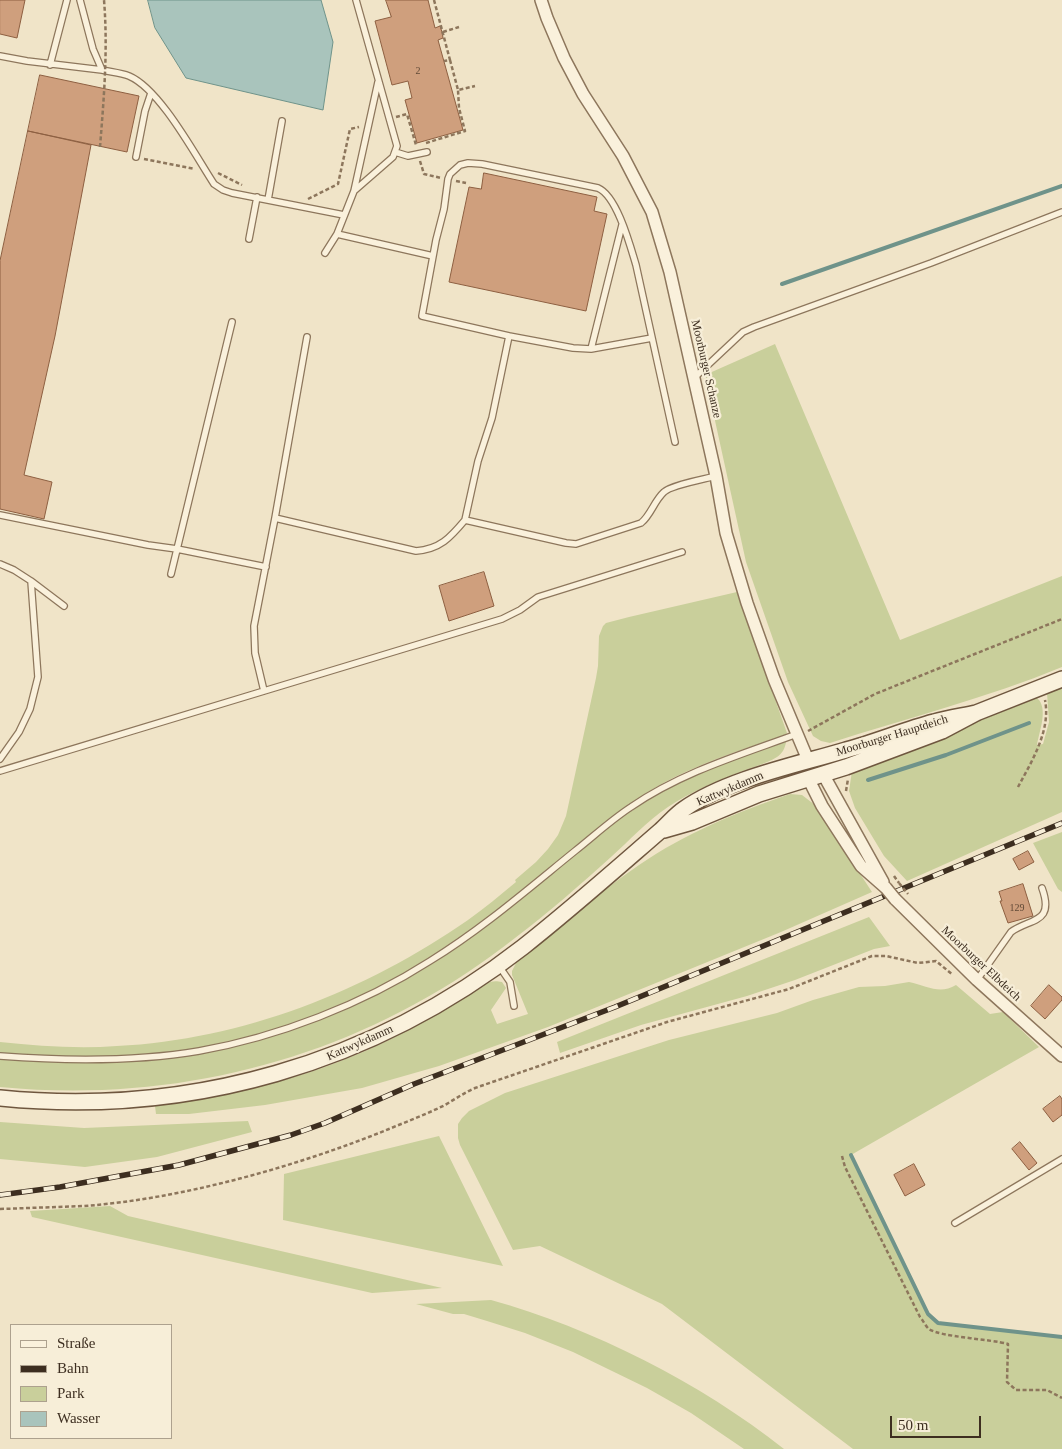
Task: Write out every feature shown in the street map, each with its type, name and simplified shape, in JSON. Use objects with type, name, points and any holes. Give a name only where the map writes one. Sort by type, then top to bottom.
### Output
[{"type":"main road","name":"Moorburger Hauptdeich","points":[[808,778],[846,767],[942,731],[976,713],[1062,679]]},
{"type":"main road","name":"Moorburger Hauptdeich","points":[[808,760],[848,750],[936,721],[976,713]]},
{"type":"main road","points":[[808,778],[806,769],[808,760],[816,764],[823,774]]},
{"type":"main road","name":"Kattwykdamm","points":[[0,1098],[73,1103],[112,1102],[191,1094],[254,1080],[320,1060],[381,1035],[439,1004],[499,965],[568,911],[683,810],[708,796],[750,779],[808,760]]},
{"type":"main road","name":"Kattwykdamm","points":[[660,831],[692,822],[736,802],[808,778]]},
{"type":"street","name":"Moorburger Schanze","points":[[541,0],[564,58],[623,156],[652,212],[670,272],[716,476],[726,533],[747,603],[774,679],[808,760]]},
{"type":"street","name":"Moorburger Elbdeich","points":[[823,774],[886,888]]},
{"type":"street","name":"Moorburger Elbdeich","points":[[808,778],[822,806],[861,866],[886,888],[977,980],[1062,1056]]},
{"type":"lane","points":[[50,64],[67,0]]},
{"type":"lane","points":[[80,0],[93,49],[102,70]]},
{"type":"lane","points":[[354,191],[393,158],[396,140],[356,0]]},
{"type":"lane","points":[[0,56],[128,75],[138,81],[164,108],[214,184],[223,190],[344,215]]},
{"type":"lane","points":[[325,253],[337,234],[354,191],[378,80]]},
{"type":"lane","points":[[136,157],[145,111],[151,93]]},
{"type":"lane","points":[[268,200],[282,121]]},
{"type":"lane","points":[[395,152],[405,156],[427,152]]},
{"type":"lane","points":[[652,338],[591,349],[573,348],[509,336],[422,316],[450,174],[456,168],[468,163],[482,164],[598,188],[606,193],[622,224],[636,265],[675,442]]},
{"type":"lane","points":[[249,239],[257,197]]},
{"type":"lane","points":[[694,379],[743,332],[754,327],[931,263],[1062,212]]},
{"type":"lane","points":[[591,349],[622,224]]},
{"type":"lane","points":[[337,234],[433,256]]},
{"type":"lane","points":[[171,574],[232,322]]},
{"type":"lane","points":[[276,518],[416,551],[428,550],[450,538],[465,520],[478,461],[492,418],[509,336]]},
{"type":"lane","points":[[264,691],[255,653],[254,626],[276,518],[308,337]]},
{"type":"lane","points":[[465,520],[576,544],[641,523],[667,489],[716,476]]},
{"type":"lane","points":[[0,514],[266,567]]},
{"type":"lane","points":[[0,771],[502,619],[520,610],[538,597],[682,552]]},
{"type":"lane","points":[[0,564],[14,570],[64,606]]},
{"type":"lane","points":[[0,759],[19,732],[30,709],[38,677],[30,581]]},
{"type":"lane","points":[[0,1056],[54,1060],[102,1060],[199,1051],[286,1028],[332,1011],[380,989],[421,967],[477,930],[632,806],[670,784],[707,766],[797,734]]},
{"type":"lane","points":[[977,980],[1011,932],[1032,923],[1042,914],[1046,903],[1042,888]]},
{"type":"lane","points":[[499,965],[510,982],[514,1006]]},
{"type":"lane","points":[[954,1223],[1062,1159]]},
{"type":"path","points":[[100,146],[106,76],[104,0]]},
{"type":"path","points":[[390,119],[407,114],[416,145],[465,132],[459,108],[458,90],[438,14],[434,1],[428,2]]},
{"type":"path","points":[[432,16],[438,14]]},
{"type":"path","points":[[442,32],[459,27]]},
{"type":"path","points":[[444,61],[450,60]]},
{"type":"path","points":[[458,90],[475,86]]},
{"type":"path","points":[[300,198],[308,200],[338,184],[350,129],[368,124]]},
{"type":"path","points":[[418,155],[424,174],[466,183]]},
{"type":"path","points":[[136,157],[218,174],[246,186]]},
{"type":"path","points":[[797,734],[812,730],[875,694],[1062,619]]},
{"type":"path","points":[[1018,787],[1044,729],[1045,702],[1040,688]]},
{"type":"path","points":[[846,767],[849,778],[847,795]]},
{"type":"path","points":[[893,875],[908,894]]},
{"type":"path","points":[[0,1209],[84,1206],[148,1197],[189,1190],[270,1170],[388,1129],[445,1104],[475,1088],[668,1022],[789,988],[872,956],[886,956],[918,962],[936,961],[956,977]]},
{"type":"path","points":[[842,1156],[845,1167],[920,1317],[929,1329],[940,1334],[994,1340],[1008,1344],[1007,1382],[1016,1390],[1047,1390],[1062,1398]]},
{"type":"green space","points":[[775,344],[900,640],[1062,576],[1062,667],[976,698],[830,743],[821,741],[813,736],[788,682],[746,562],[705,375]]},
{"type":"green space","points":[[737,592],[787,733],[685,772],[665,782],[629,805],[632,811],[667,788],[706,770],[786,742],[782,752],[764,764],[712,784],[668,807],[645,825],[540,919],[458,978],[399,1013],[336,1041],[272,1063],[206,1078],[138,1088],[70,1091],[0,1087],[0,1042],[58,1047],[117,1046],[164,1042],[210,1034],[256,1022],[301,1007],[345,989],[388,969],[429,946],[468,920],[516,882],[515,880],[536,862],[558,835],[566,816],[596,678],[599,636],[603,626],[606,623],[629,617]]},
{"type":"green space","points":[[1062,687],[1062,812],[907,881],[884,856],[855,808],[849,791],[852,771],[1037,698],[1041,702],[1043,714],[1037,745],[1043,744],[1049,722],[1047,693]]},
{"type":"green space","points":[[790,794],[802,795],[815,805],[872,892],[781,932],[548,1027],[439,1066],[362,1088],[265,1105],[189,1114],[156,1114],[155,1106],[217,1096],[278,1082],[338,1062],[395,1037],[490,982],[502,982],[506,988],[491,1010],[497,1024],[528,1014],[512,975],[517,961],[639,865],[675,843],[712,824]]},
{"type":"green space","points":[[1062,832],[1062,892],[1058,889],[1033,843]]},
{"type":"green space","points":[[869,917],[890,946],[874,949],[795,980],[747,996],[641,1025],[560,1053],[557,1042]]},
{"type":"green space","points":[[909,982],[939,990],[956,985],[990,1014],[1003,1012],[1039,1047],[851,1155],[928,1314],[938,1323],[1062,1337],[1062,1449],[853,1449],[662,1304],[540,1246],[513,1250],[460,1145],[458,1124],[462,1118],[469,1111],[505,1093],[669,1040],[777,1013],[813,1000],[859,987],[885,986]]},
{"type":"green space","points":[[248,1121],[252,1132],[157,1157],[85,1167],[0,1159],[0,1122],[84,1128]]},
{"type":"green space","points":[[439,1136],[503,1266],[283,1220],[284,1174]]},
{"type":"green space","points":[[110,1206],[128,1216],[442,1288],[372,1293],[32,1217],[30,1211]]},
{"type":"green space","points":[[491,1300],[568,1326],[644,1360],[717,1402],[784,1449],[744,1449],[691,1413],[647,1388],[573,1352],[525,1333],[487,1321],[416,1304]]},
{"type":"water","points":[[148,0],[321,0],[333,42],[323,110],[186,78],[155,28]]},
{"type":"building","points":[[0,0],[25,0],[17,38],[0,34]]},
{"type":"building","points":[[386,0],[428,0],[435,28],[440,26],[442,32],[443,38],[438,40],[463,130],[417,143],[405,100],[412,98],[408,81],[392,85],[375,21],[391,17]]},
{"type":"building","points":[[40,75],[139,96],[127,152],[28,131]]},
{"type":"building","points":[[28,131],[91,145],[55,336],[24,475],[52,482],[44,519],[0,509],[0,261]]},
{"type":"building","points":[[484,173],[597,197],[594,211],[607,214],[586,311],[449,282],[469,187],[481,189]]},
{"type":"building","points":[[484,572],[494,606],[449,621],[439,586]]},
{"type":"building","points":[[1028,851],[1034,862],[1019,870],[1013,859]]},
{"type":"building","points":[[1023,884],[1033,916],[1008,923],[1000,901],[1002,901],[999,892]]},
{"type":"building","points":[[1049,985],[1062,997],[1062,1000],[1045,1019],[1031,1006]]},
{"type":"building","points":[[1060,1096],[1062,1099],[1062,1115],[1053,1122],[1043,1109]]},
{"type":"building","points":[[1020,1142],[1037,1163],[1029,1170],[1012,1149]]},
{"type":"building","points":[[914,1164],[925,1185],[905,1196],[894,1175]]},
{"type":"waterway","points":[[782,284],[1062,186]]},
{"type":"waterway","points":[[868,780],[946,755],[1029,723]]},
{"type":"waterway","points":[[851,1155],[928,1314],[938,1323],[1062,1337]]},
{"type":"railway","points":[[0,1195],[60,1187],[179,1165],[291,1135],[325,1123],[414,1084],[615,1007],[1062,823]]}]
